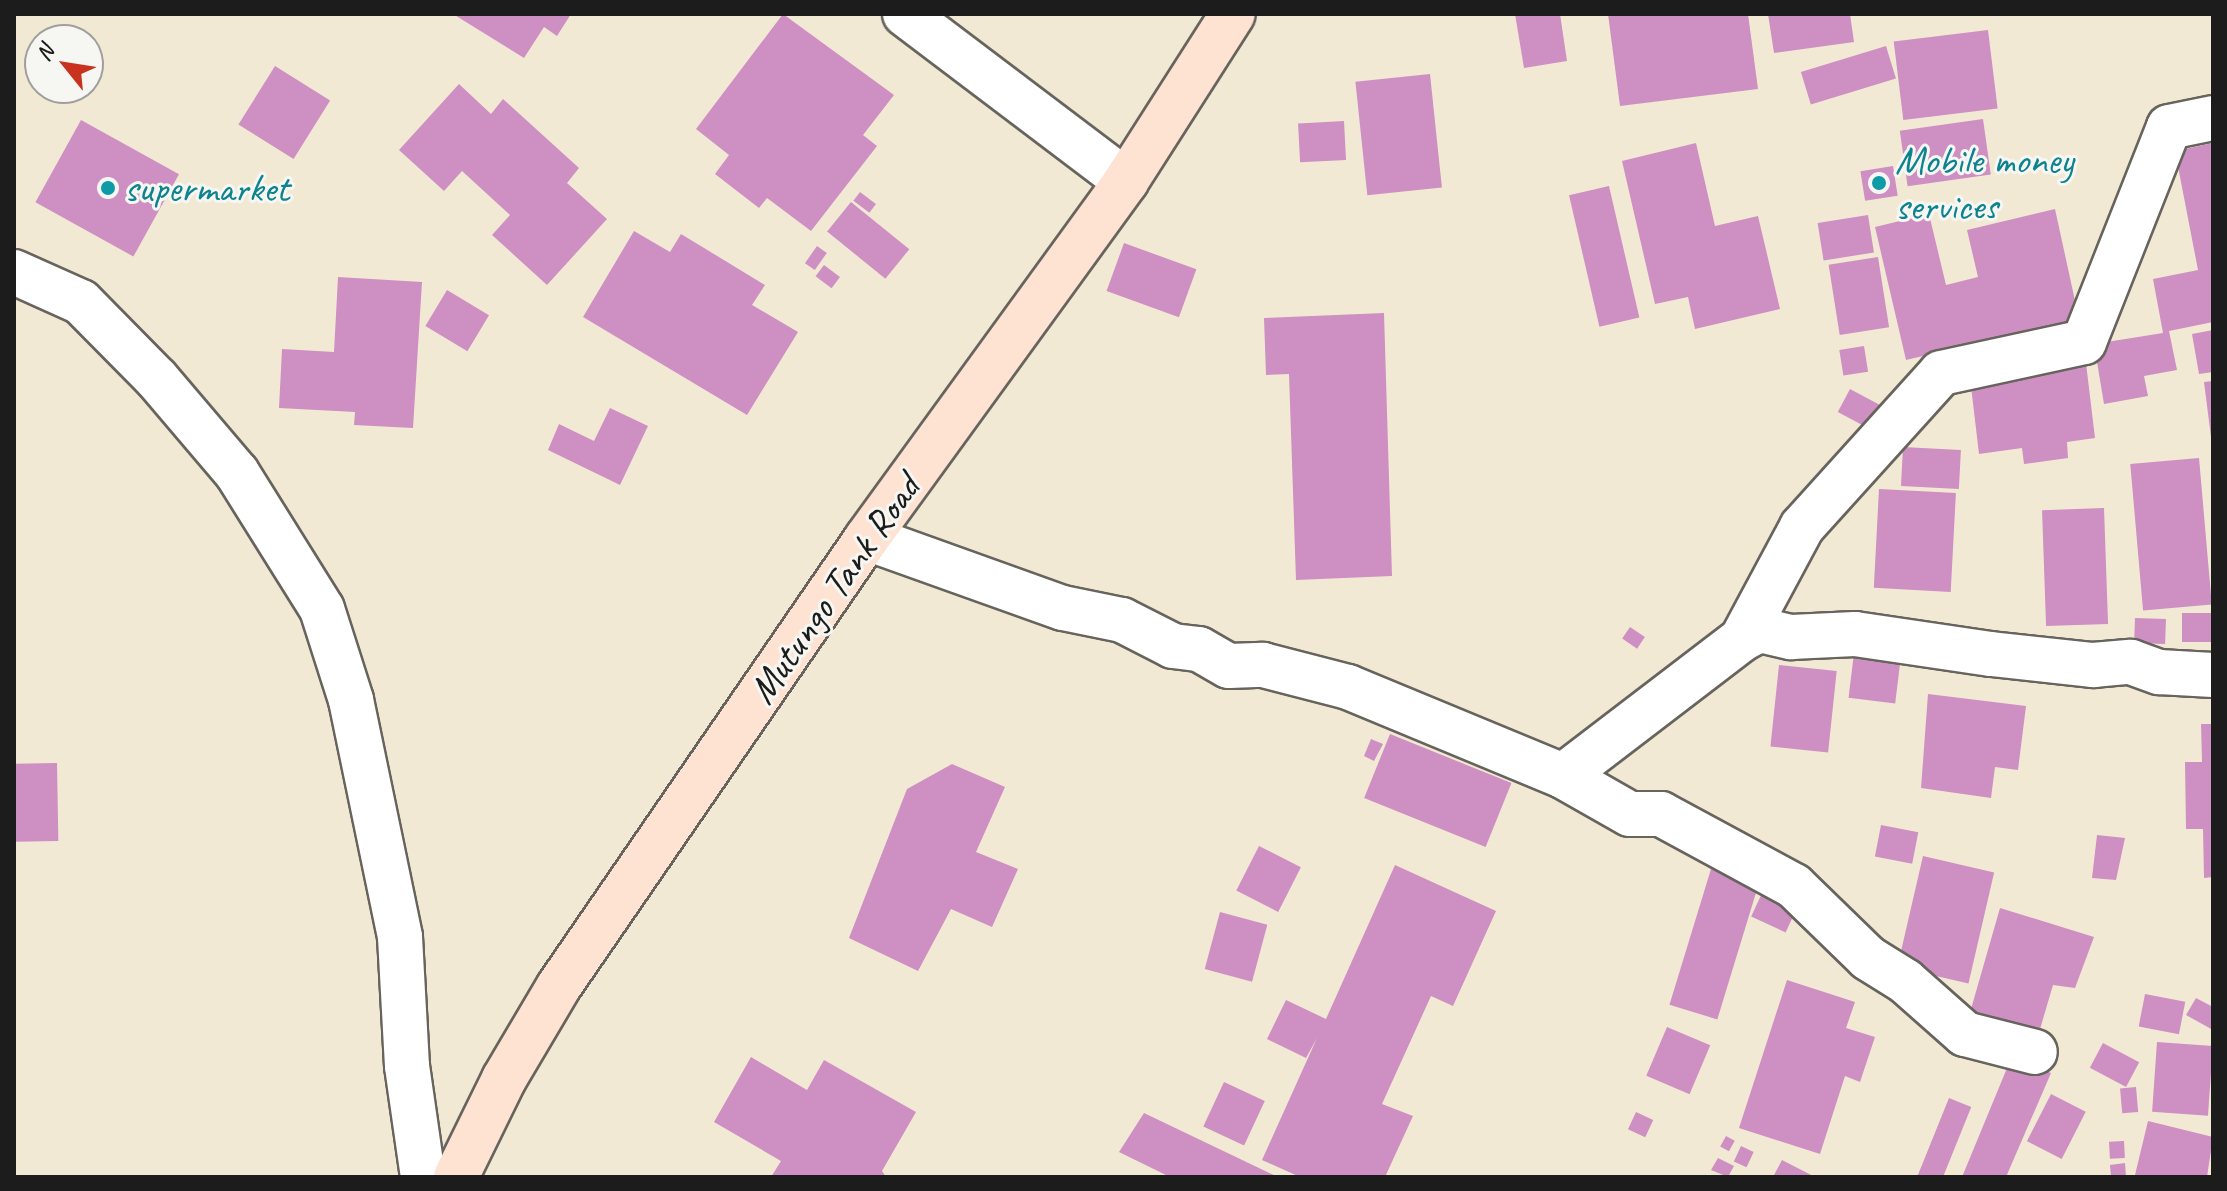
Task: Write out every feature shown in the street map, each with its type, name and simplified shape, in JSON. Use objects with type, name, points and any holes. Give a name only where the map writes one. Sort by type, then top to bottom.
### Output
[{"type":"street","points":[[905,14],[1126,181]]},
{"type":"street","name":"Mutungo Tank Road","points":[[456,1177],[504,1079],[559,986],[867,538],[1126,181],[1233,14]]},
{"type":"street","points":[[1742,639],[1802,527],[1941,373],[2084,342],[2169,127],[2213,118]]},
{"type":"street","points":[[14,272],[81,302],[157,379],[237,473],[322,609],[351,700],[400,937],[407,1066],[423,1177]]},
{"type":"street","points":[[867,538],[1063,608],[1122,620],[1173,646],[1199,649],[1229,666],[1263,665],[1348,687],[1563,776],[1630,814],[1661,814],[1794,886],[1868,958],[1905,981],[1965,1034],[2035,1052]]},
{"type":"street","points":[[1563,776],[1742,639],[1760,630],[1791,637],[1855,634],[1991,654],[2093,665],[2131,662],[2159,672],[2213,675]]},
{"type":"building","points":[[453,14],[571,14],[557,36],[544,27],[524,58]]},
{"type":"building","points":[[783,14],[894,95],[863,135],[877,146],[811,231],[767,198],[759,208],[715,174],[729,155],[696,129]]},
{"type":"building","points":[[1515,14],[1560,14],[1567,61],[1524,68]]},
{"type":"building","points":[[1608,14],[1748,14],[1758,89],[1620,106]]},
{"type":"building","points":[[1768,14],[1850,14],[1854,42],[1774,53]]},
{"type":"building","points":[[1988,30],[1998,108],[1903,120],[1894,42]]},
{"type":"building","points":[[1886,46],[1896,79],[1811,105],[1801,72]]},
{"type":"building","points":[[275,66],[330,100],[294,159],[238,125]]},
{"type":"building","points":[[1430,74],[1442,187],[1367,195],[1355,82]]},
{"type":"building","points":[[459,84],[491,114],[503,99],[579,168],[567,183],[607,219],[547,285],[492,235],[510,215],[462,171],[444,191],[399,150]]},
{"type":"building","points":[[1983,119],[1991,174],[1908,186],[1900,131]]},
{"type":"building","name":"supermarket","points":[[81,120],[179,174],[133,257],[35,202]]},
{"type":"building","points":[[1344,121],[1346,160],[1300,162],[1298,123]]},
{"type":"building","points":[[1696,143],[1715,226],[1758,216],[1780,309],[1695,329],[1688,297],[1655,304],[1622,161]]},
{"type":"building","points":[[2213,143],[2213,322],[2169,331],[2177,370],[2144,376],[2148,396],[2104,404],[2094,344],[2163,333],[2153,279],[2198,270],[2175,151]]},
{"type":"building","name":"Mobile money services","points":[[1893,166],[1898,196],[1865,201],[1860,171]]},
{"type":"building","points":[[1609,186],[1639,318],[1599,327],[1569,195]]},
{"type":"building","points":[[860,192],[876,204],[869,213],[853,201]]},
{"type":"building","points":[[851,202],[909,249],[885,279],[827,232]]},
{"type":"building","points":[[2055,209],[2079,319],[1906,360],[1875,227],[1929,214],[1946,285],[1978,277],[1967,230]]},
{"type":"building","points":[[1868,215],[1874,253],[1824,261],[1818,223]]},
{"type":"building","points":[[634,231],[670,252],[681,234],[765,285],[752,305],[798,332],[747,415],[583,317]]},
{"type":"building","points":[[1124,243],[1196,269],[1179,317],[1107,291]]},
{"type":"building","points":[[817,246],[827,253],[815,270],[805,263]]},
{"type":"building","points":[[1878,257],[1889,327],[1840,335],[1829,265]]},
{"type":"building","points":[[824,265],[840,277],[832,288],[816,276]]},
{"type":"building","points":[[338,277],[422,282],[413,428],[354,425],[355,412],[279,408],[282,349],[334,352]]},
{"type":"building","points":[[447,290],[489,315],[467,351],[425,326]]},
{"type":"building","points":[[1384,313],[1392,576],[1296,580],[1289,374],[1266,375],[1264,318]]},
{"type":"building","points":[[2213,330],[2213,372],[2199,374],[2192,334]]},
{"type":"building","points":[[1864,346],[1868,372],[1843,376],[1839,350]]},
{"type":"building","points":[[2086,363],[2095,438],[2067,442],[2068,458],[2024,464],[2022,448],[1979,454],[1970,378]]},
{"type":"building","points":[[2213,381],[2213,437],[2211,437],[2204,382]]},
{"type":"building","points":[[1850,389],[1880,405],[1868,428],[1838,412]]},
{"type":"building","points":[[610,408],[648,426],[620,485],[548,450],[559,424],[594,441]]},
{"type":"building","points":[[1903,447],[1961,450],[1959,489],[1901,486]]},
{"type":"building","points":[[2199,458],[2212,604],[2143,610],[2130,464]]},
{"type":"building","points":[[1879,489],[1956,493],[1951,592],[1874,588]]},
{"type":"building","points":[[2104,508],[2108,624],[2046,626],[2042,510]]},
{"type":"building","points":[[2182,613],[2213,613],[2213,642],[2182,642]]},
{"type":"building","points":[[2135,618],[2166,619],[2165,644],[2134,643]]},
{"type":"building","points":[[1630,627],[1645,637],[1637,649],[1622,639]]},
{"type":"building","points":[[1854,653],[1901,659],[1895,703],[1849,698]]},
{"type":"building","points":[[1779,665],[1837,671],[1828,753],[1770,747]]},
{"type":"building","points":[[1928,694],[2026,706],[2018,770],[1995,767],[1991,798],[1921,788]]},
{"type":"building","points":[[2201,724],[2213,724],[2213,877],[2204,878],[2203,829],[2186,829],[2185,762],[2202,762]]},
{"type":"building","points":[[1390,734],[1511,783],[1486,847],[1364,798]]},
{"type":"building","points":[[1371,739],[1383,744],[1374,761],[1364,756]]},
{"type":"building","points":[[57,763],[58,841],[15,842],[14,764]]},
{"type":"building","points":[[952,764],[1005,787],[976,852],[1018,869],[992,927],[951,909],[918,971],[849,938],[907,789]]},
{"type":"building","points":[[1881,825],[1918,832],[1912,864],[1875,856]]},
{"type":"building","points":[[2097,835],[2125,838],[2116,880],[2092,878]]},
{"type":"building","points":[[1259,846],[1301,867],[1278,912],[1236,891]]},
{"type":"building","points":[[1923,856],[1994,872],[1968,983],[1897,967]]},
{"type":"building","points":[[1395,865],[1496,911],[1453,1006],[1431,996],[1382,1104],[1413,1116],[1385,1177],[1300,1177],[1262,1160],[1317,1038],[1306,1058],[1267,1039],[1286,1000],[1326,1019]]},
{"type":"building","points":[[1711,869],[1759,884],[1717,1019],[1669,1005]]},
{"type":"building","points":[[1763,891],[1797,907],[1786,932],[1751,916]]},
{"type":"building","points":[[2000,908],[2094,937],[2075,988],[2053,985],[2038,1036],[1969,1016]]},
{"type":"building","points":[[1220,912],[1267,925],[1252,982],[1205,969]]},
{"type":"building","points":[[1787,980],[1855,1002],[1846,1028],[1875,1037],[1860,1082],[1845,1076],[1820,1154],[1739,1128]]},
{"type":"building","points":[[2145,994],[2185,1002],[2179,1034],[2139,1026]]},
{"type":"building","points":[[2196,998],[2213,1007],[2213,1030],[2186,1015]]},
{"type":"building","points":[[1667,1027],[1710,1045],[1690,1094],[1646,1076]]},
{"type":"building","points":[[2157,1042],[2213,1046],[2208,1116],[2152,1112]]},
{"type":"building","points":[[2103,1043],[2139,1062],[2126,1087],[2090,1068]]},
{"type":"building","points":[[2012,1056],[2051,1073],[2006,1177],[1962,1177]]},
{"type":"building","points":[[751,1057],[807,1090],[824,1060],[916,1112],[882,1171],[886,1177],[771,1177],[781,1161],[714,1122]]},
{"type":"building","points":[[1224,1082],[1265,1101],[1244,1145],[1203,1126]]},
{"type":"building","points":[[2136,1087],[2138,1112],[2122,1113],[2120,1088]]},
{"type":"building","points":[[2051,1094],[2086,1112],[2062,1159],[2027,1141]]},
{"type":"building","points":[[1949,1098],[1971,1107],[1943,1177],[1917,1177]]},
{"type":"building","points":[[1636,1112],[1653,1120],[1645,1137],[1628,1129]]},
{"type":"building","points":[[1144,1113],[1278,1177],[1170,1177],[1119,1152]]},
{"type":"building","points":[[2148,1121],[2213,1137],[2207,1177],[2135,1175]]},
{"type":"building","points":[[1726,1136],[1735,1141],[1729,1151],[1720,1146]]},
{"type":"building","points":[[2124,1141],[2125,1158],[2110,1159],[2109,1142]]},
{"type":"building","points":[[1741,1146],[1754,1152],[1747,1167],[1734,1161]]},
{"type":"building","points":[[1718,1158],[1734,1166],[1728,1177],[1711,1170]]},
{"type":"building","points":[[1782,1160],[1815,1177],[1773,1177]]},
{"type":"building","points":[[2125,1163],[2126,1177],[2111,1177],[2110,1165]]},
{"type":"place","name":"Mobile money services","points":[[1879,183]]},
{"type":"place","name":"supermarket","points":[[108,188]]}]
